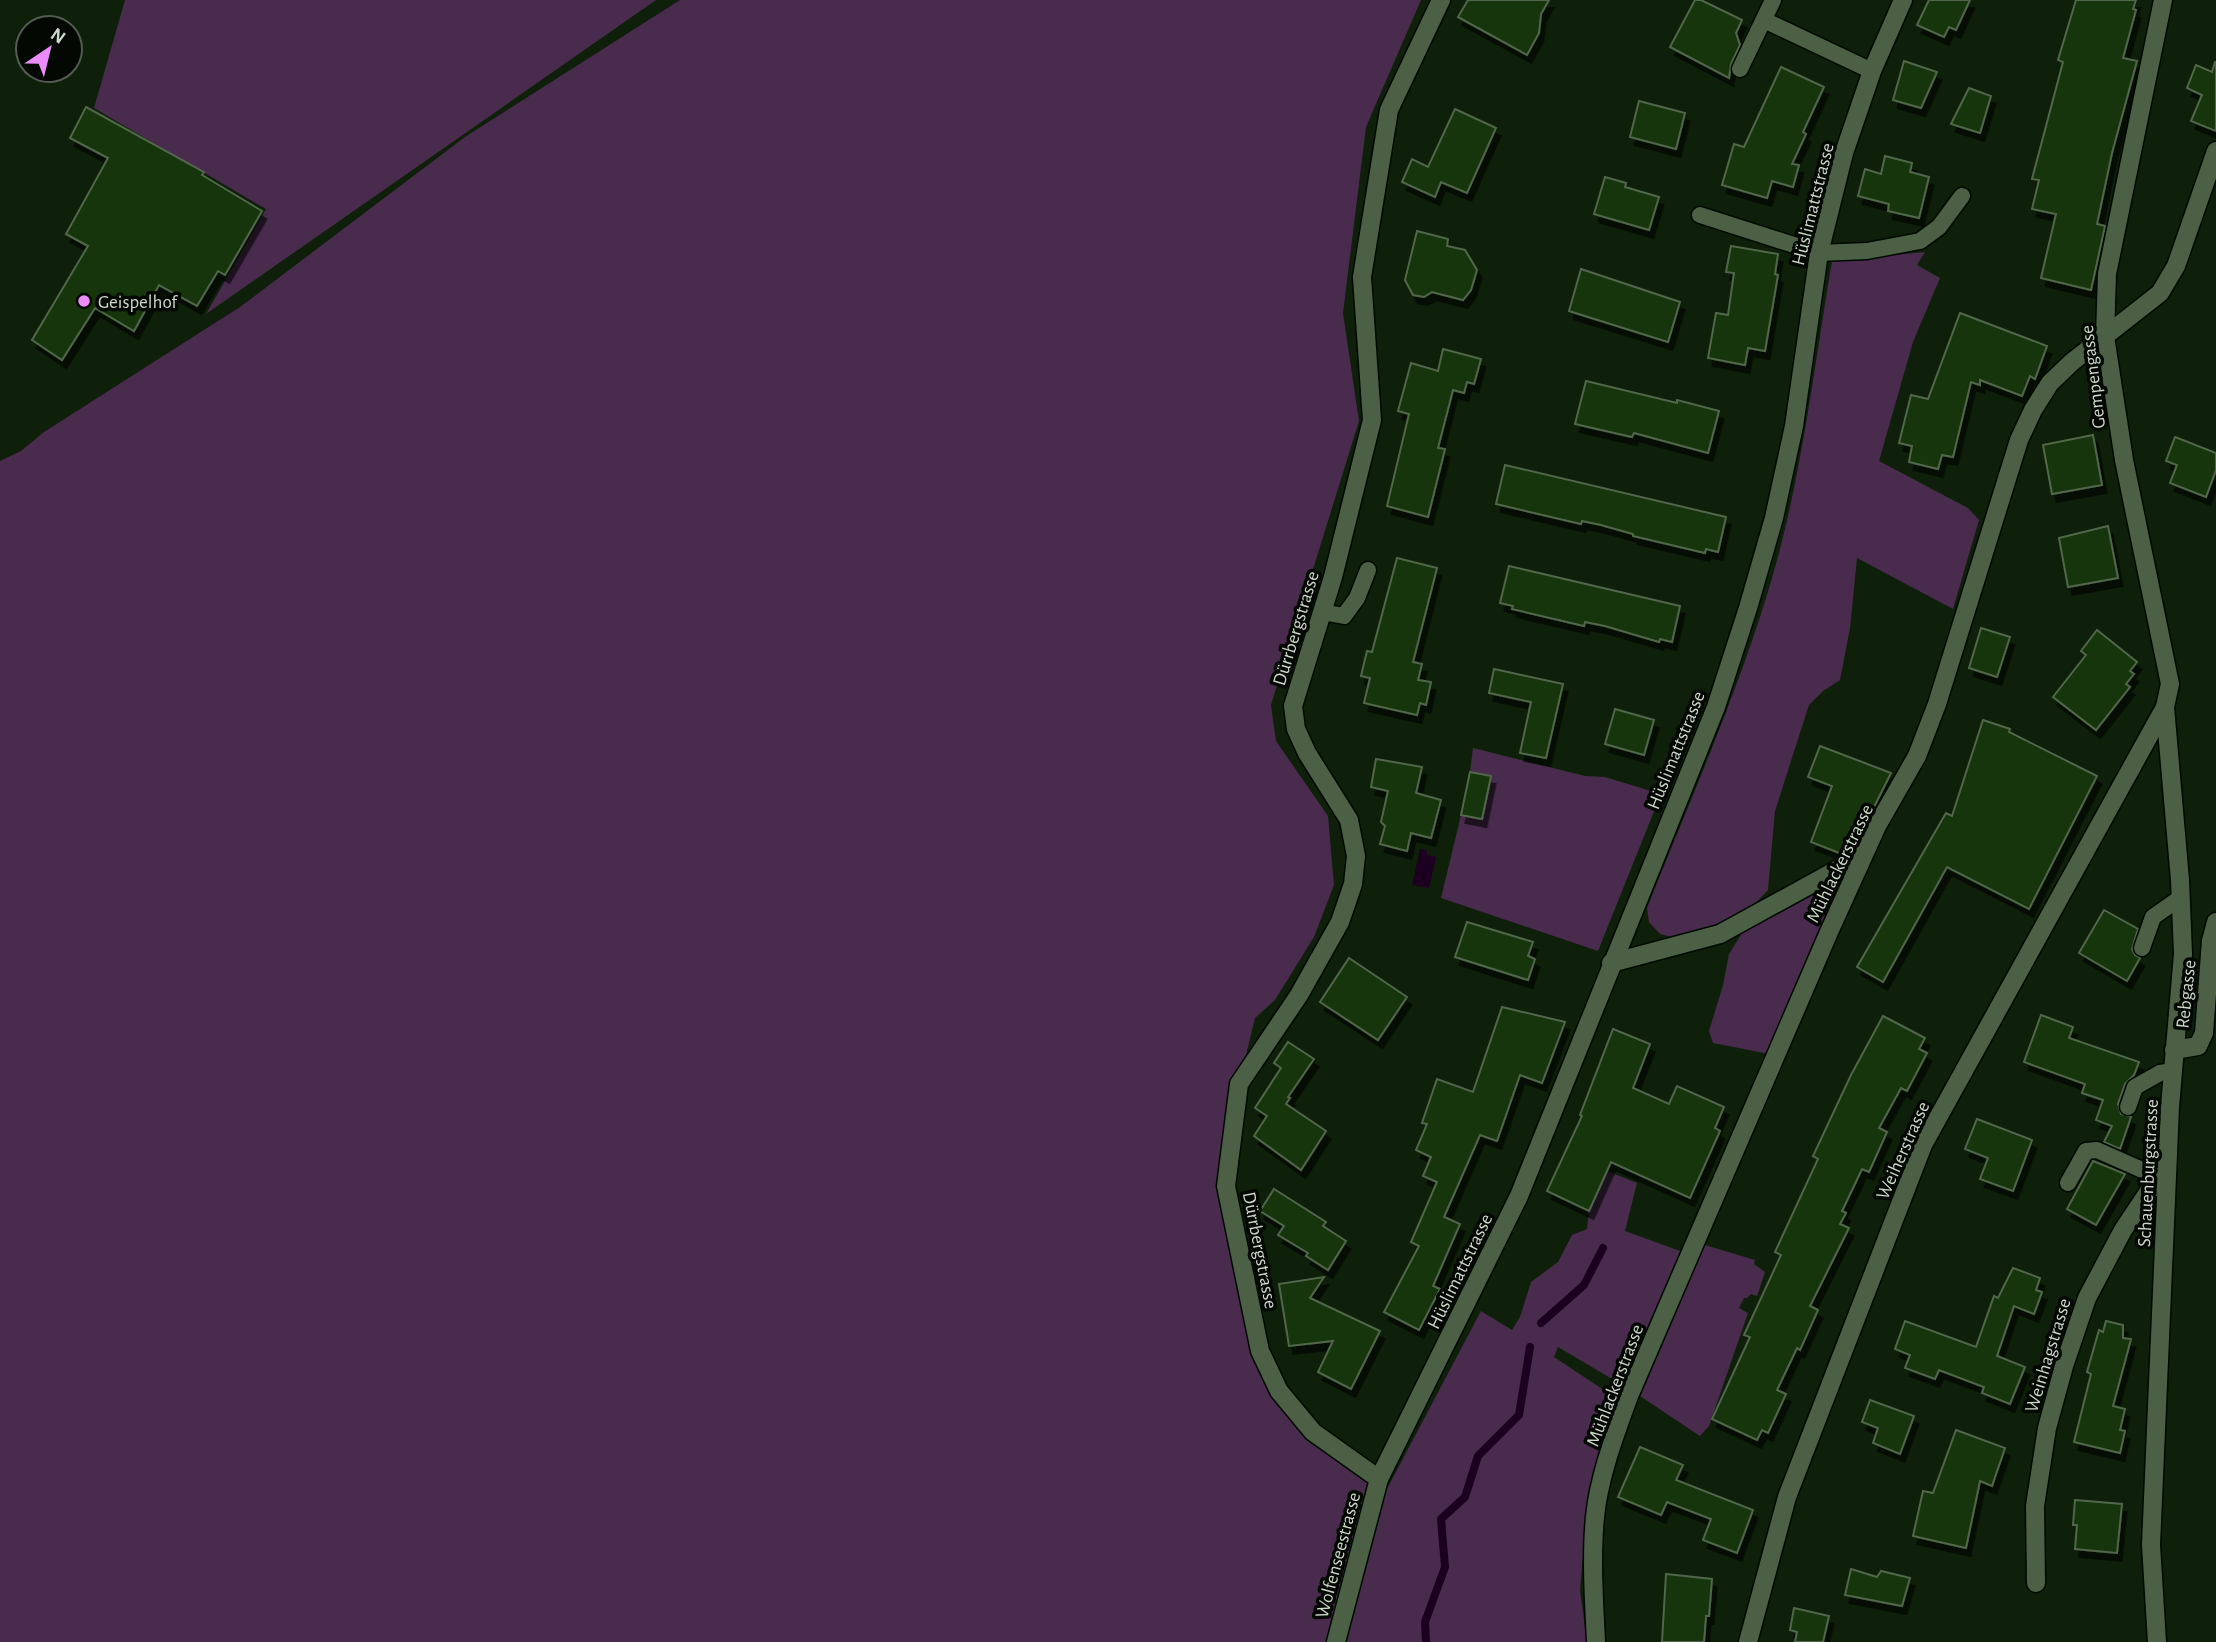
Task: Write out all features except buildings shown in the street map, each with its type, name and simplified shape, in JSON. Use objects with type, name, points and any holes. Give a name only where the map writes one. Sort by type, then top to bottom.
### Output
[{"type":"street","name":"Dürrbergstrasse","points":[[1379,1479],[1313,1432],[1279,1391],[1259,1351],[1226,1186],[1239,1084],[1306,983],[1340,922],[1353,884],[1356,856],[1349,820],[1307,753],[1296,729],[1293,706],[1333,577],[1372,420],[1362,277],[1389,110],[1441,0]]},
{"type":"street","name":"Hüslimattstrasse","points":[[1379,1479],[1519,1196],[1716,707],[1773,518],[1794,426],[1819,253],[1844,153],[1872,71],[1903,0]]},
{"type":"street","name":"Gempengasse","points":[[2163,0],[2107,274],[2105,336],[2124,460],[2170,684],[2165,707]]},
{"type":"street","name":"Mühlackerstrasse","points":[[1596,1642],[1593,1587],[1595,1515],[1608,1454],[1629,1396],[1877,826],[1917,756],[1937,704],[2019,440],[2050,383],[2071,362],[2160,293],[2176,266],[2216,151]]},
{"type":"street","name":"Schauenburgstrasse","points":[[2157,1642],[2151,1545],[2163,1170],[2183,954],[2165,707]]},
{"type":"street","name":"Weiherstrasse","points":[[1748,1642],[1787,1497],[1923,1145],[2165,707]]},
{"type":"street","points":[[1611,964],[1720,934],[1853,861],[1877,826]]},
{"type":"street","name":"Rebgasse","points":[[2174,1050],[2198,1046],[2204,1033],[2211,941],[2216,922]]},
{"type":"street","name":"Weinhagstrasse","points":[[2036,1583],[2035,1506],[2047,1428],[2064,1366],[2087,1298],[2123,1230],[2163,1170]]},
{"type":"street","name":"Wolfenseestrasse","points":[[1336,1642],[1379,1479]]},
{"type":"lane","points":[[1740,69],[1773,0]]},
{"type":"lane","points":[[1764,20],[1872,71]]},
{"type":"lane","points":[[1700,215],[1819,253],[1867,251],[1920,241],[1939,227],[1962,196]]},
{"type":"lane","points":[[1322,612],[1345,615],[1357,598],[1368,570]]},
{"type":"lane","points":[[2142,948],[2153,917],[2180,898]]},
{"type":"lane","points":[[2128,1107],[2135,1087],[2160,1073],[2173,1071]]},
{"type":"lane","points":[[2068,1183],[2086,1151],[2097,1150],[2163,1170]]},
{"type":"shaded area","points":[[125,0],[656,0],[206,314],[266,209],[94,108]]},
{"type":"shaded area","points":[[680,0],[1421,0],[1366,127],[1343,313],[1359,421],[1271,705],[1276,741],[1328,816],[1334,885],[1314,937],[1275,1000],[1255,1018],[1239,1084],[1226,1186],[1279,1391],[1379,1479],[1336,1642],[0,1642],[0,461],[21,451],[44,432],[240,307],[465,137]]},
{"type":"shaded area","points":[[1925,252],[1917,265],[1940,278],[1913,342],[1879,461],[1968,508],[1979,520],[1953,609],[1857,558],[1850,628],[1840,680],[1823,691],[1809,705],[1775,811],[1768,890],[1753,906],[1725,922],[1675,938],[1660,934],[1649,922],[1647,908],[1733,695],[1776,564],[1801,452],[1832,261]]},
{"type":"shaded area","points":[[1473,748],[1585,776],[1605,777],[1661,794],[1598,951],[1441,898],[1461,815],[1482,818],[1491,777],[1470,772]]},
{"type":"shaded area","points":[[1420,849],[1427,850],[1427,855],[1436,857],[1429,888],[1412,885]]},
{"type":"shaded area","points":[[1819,892],[1832,892],[1836,902],[1769,1054],[1713,1043],[1709,1031],[1729,954],[1742,933]]},
{"type":"shaded area","points":[[1607,1171],[1637,1183],[1625,1231],[1683,1252],[1624,1386],[1558,1347],[1554,1357],[1616,1398],[1588,1499],[1580,1590],[1587,1642],[1342,1642],[1379,1504],[1481,1311],[1512,1330],[1520,1317],[1531,1282],[1558,1262],[1572,1235],[1587,1229],[1589,1211]]},
{"type":"shaded area","points":[[1705,1245],[1755,1260],[1754,1264],[1765,1272],[1757,1296],[1751,1294],[1744,1298],[1739,1308],[1748,1313],[1709,1426],[1700,1436],[1640,1396]]},
{"type":"waterway","points":[[1541,1323],[1584,1285],[1603,1248]]},
{"type":"waterway","points":[[1426,1642],[1425,1622],[1445,1567],[1441,1519],[1465,1497],[1478,1456],[1519,1415],[1530,1347]]},
{"type":"place","name":"Geispelhof","points":[[84,301]]}]
